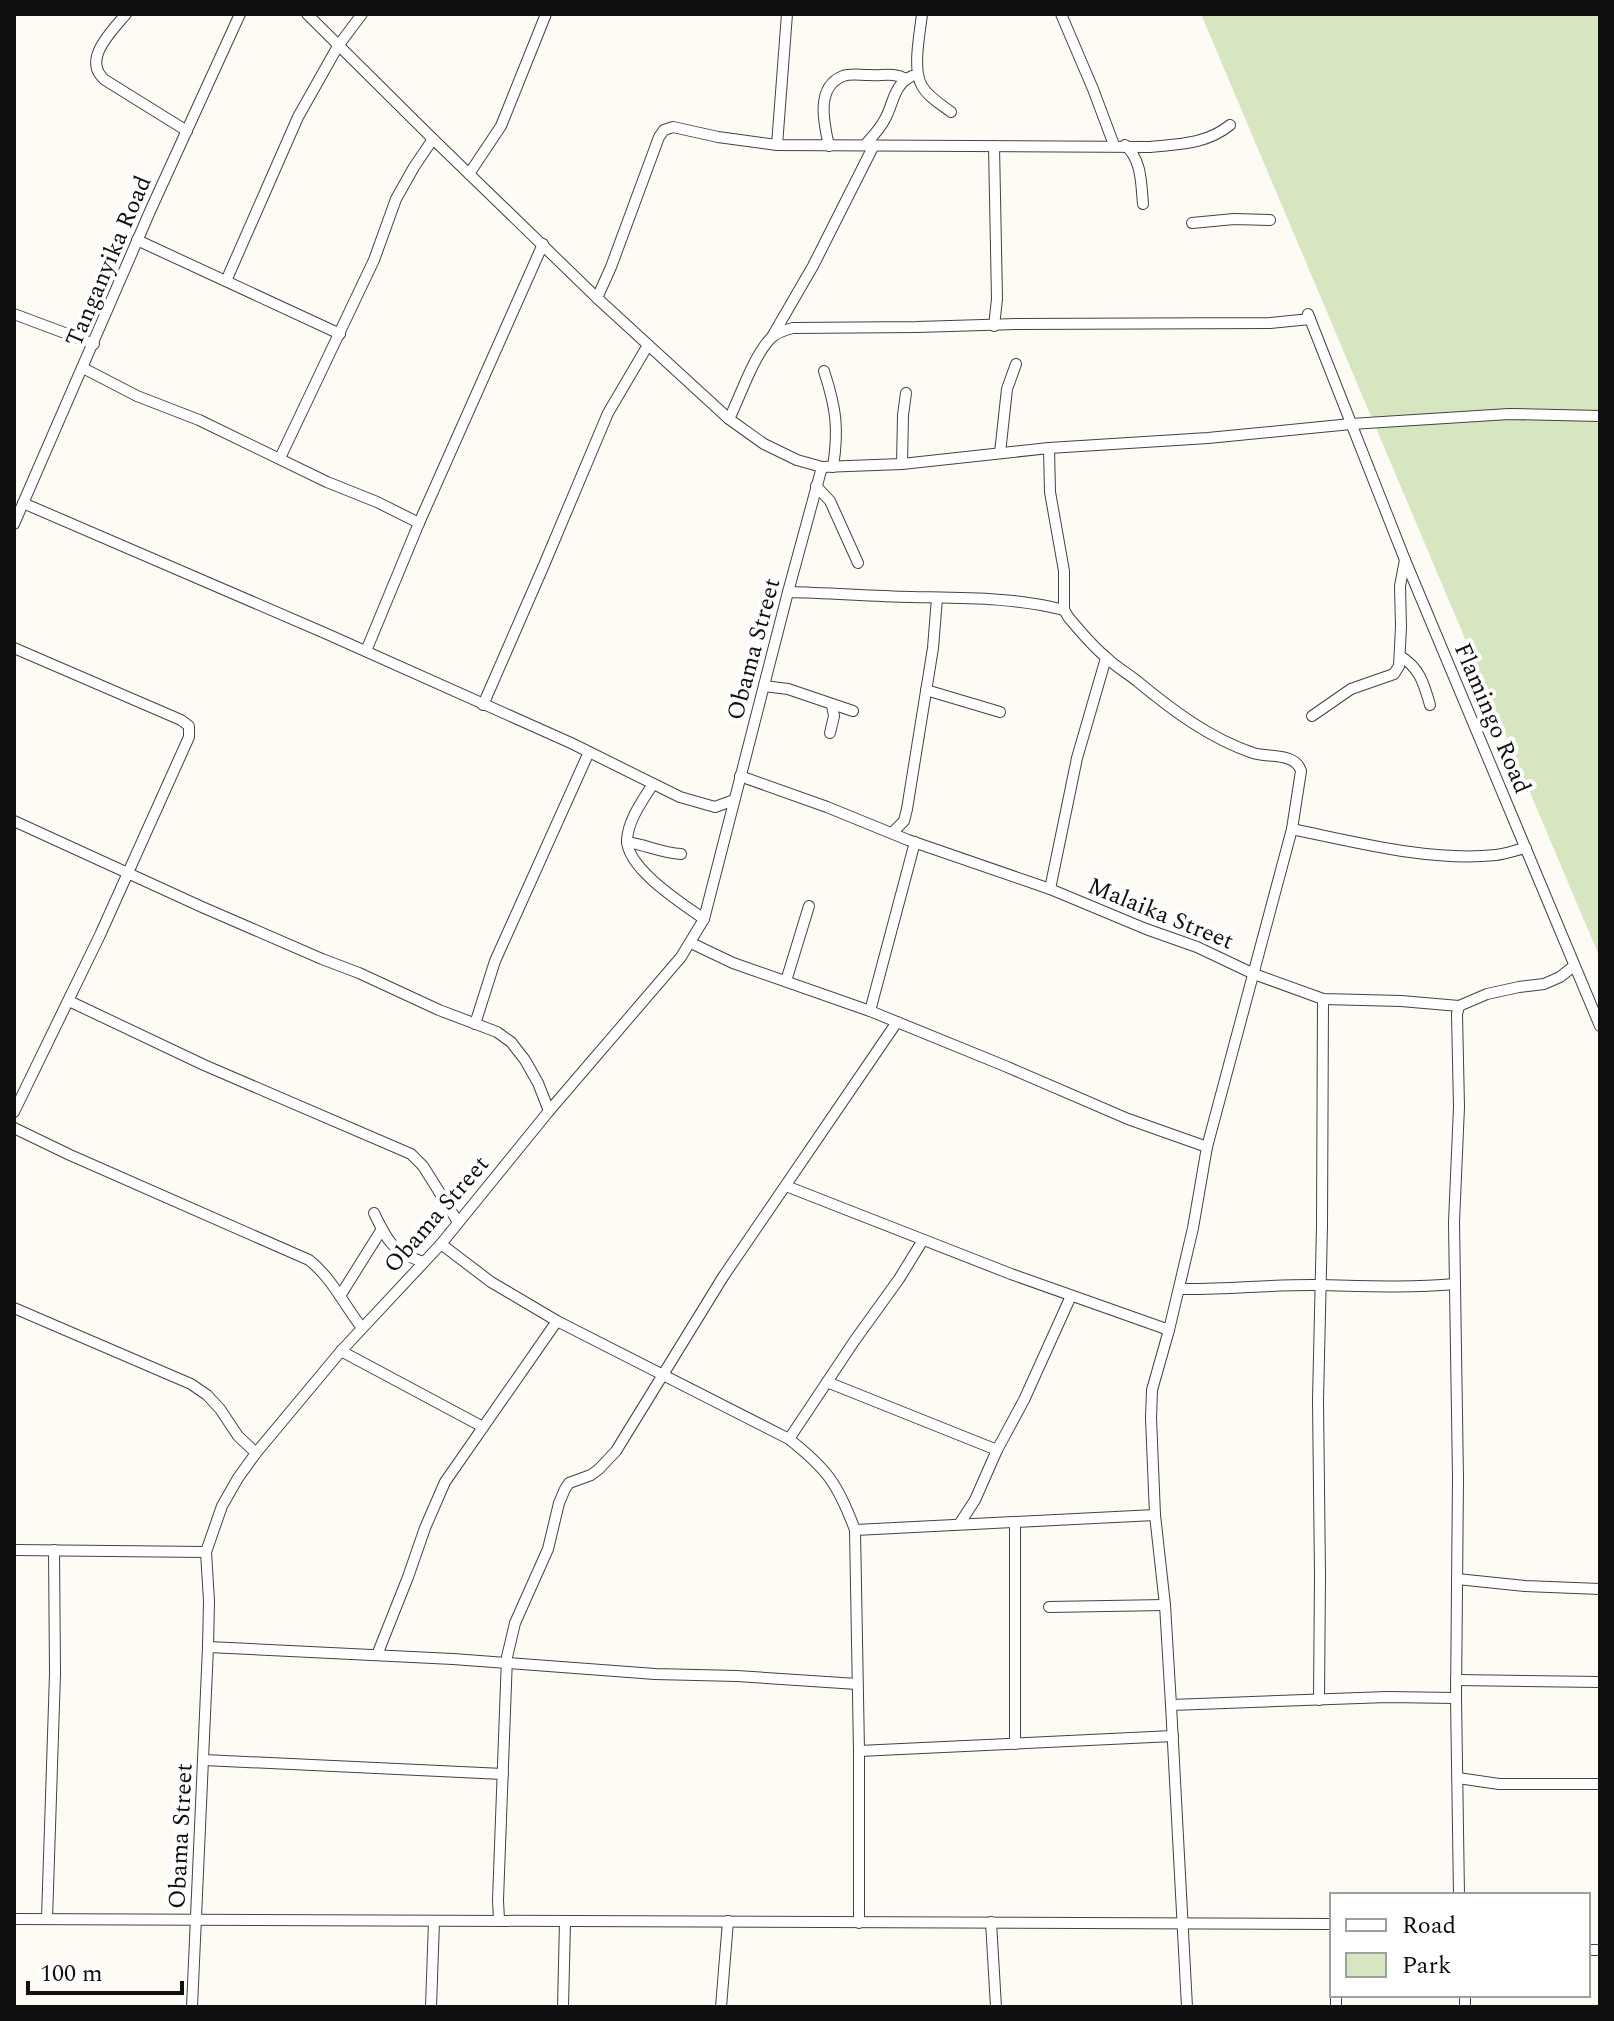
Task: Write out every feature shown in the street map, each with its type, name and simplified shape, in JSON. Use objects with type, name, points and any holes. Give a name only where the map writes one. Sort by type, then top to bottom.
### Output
[{"type":"street","points":[[126,14],[97,55],[96,72],[187,131]]},
{"type":"street","name":"Tanganyika Road","points":[[14,524],[137,240],[240,14]]},
{"type":"street","points":[[307,14],[597,298],[729,419],[764,444],[797,460],[827,467],[902,464],[1049,448],[1208,438],[1351,424],[1509,414],[1600,416]]},
{"type":"street","points":[[226,281],[298,117],[338,46],[362,14]]},
{"type":"street","points":[[469,174],[501,126],[546,14]]},
{"type":"street","points":[[777,145],[787,14]]},
{"type":"street","points":[[729,419],[757,360],[813,266],[869,145],[883,123],[896,89],[912,77],[922,14]]},
{"type":"street","points":[[1061,14],[1119,145],[1134,154],[1143,204]]},
{"type":"street","points":[[829,146],[823,107],[826,96],[843,76],[888,74],[912,77],[951,112]]},
{"type":"street","points":[[597,298],[659,137],[664,130],[673,127],[777,145],[1150,147],[1189,143],[1218,134],[1230,125]]},
{"type":"street","points":[[280,458],[374,260],[396,199],[433,139]]},
{"type":"street","points":[[772,337],[793,328],[994,326],[997,299],[994,146]]},
{"type":"street","points":[[1192,223],[1270,220]]},
{"type":"street","points":[[137,240],[340,334]]},
{"type":"street","points":[[366,651],[419,523],[543,244]]},
{"type":"street","points":[[14,314],[94,344]]},
{"type":"street","name":"Flamingo Road","points":[[994,326],[1270,323],[1309,317],[1405,560],[1600,1026]]},
{"type":"street","points":[[483,705],[608,413],[648,345]]},
{"type":"street","points":[[1000,453],[1007,389],[1016,364]]},
{"type":"street","points":[[83,368],[137,396],[199,420],[419,523]]},
{"type":"street","name":"Obama Street","points":[[192,2007],[208,1647],[206,1552],[222,1506],[256,1453],[341,1351],[441,1244],[691,943],[704,919],[816,486],[827,467],[837,434],[834,405],[824,371]]},
{"type":"street","points":[[902,464],[906,393]]},
{"type":"street","points":[[1049,448],[1050,492],[1064,571],[1064,610],[1076,627],[1106,658],[1173,711],[1249,752],[1294,760],[1301,771],[1292,829],[1207,1147],[1193,1228],[1152,1390],[1155,1515],[1165,1605],[1187,2007]]},
{"type":"street","points":[[816,486],[834,508],[858,563]]},
{"type":"street","points":[[23,503],[366,651],[695,802],[715,807],[734,800]]},
{"type":"street","points":[[1312,716],[1351,689],[1394,674],[1399,666],[1400,586],[1405,560]]},
{"type":"street","points":[[788,592],[966,597],[1064,610]]},
{"type":"street","points":[[892,833],[904,821],[907,809],[933,648],[937,598]]},
{"type":"street","points":[[14,648],[189,726],[189,737],[128,873],[14,1112]]},
{"type":"street","points":[[1400,656],[1422,676],[1430,705]]},
{"type":"street","points":[[1050,889],[1077,758],[1106,658]]},
{"type":"street","points":[[764,686],[788,689],[853,711]]},
{"type":"street","points":[[926,690],[1000,712]]},
{"type":"street","points":[[830,733],[834,716],[832,705]]},
{"type":"street","points":[[475,1024],[495,961],[589,752]]},
{"type":"street","name":"Malaika Street","points":[[740,776],[1050,889],[1197,947],[1254,974],[1323,999],[1459,1006],[1487,994],[1544,984],[1574,966]]},
{"type":"street","points":[[653,784],[632,822],[627,842],[635,859],[656,885],[704,919]]},
{"type":"street","points":[[715,807],[729,824]]},
{"type":"street","points":[[14,821],[322,959],[497,1032],[511,1042],[525,1060],[549,1111]]},
{"type":"street","points":[[870,1011],[912,841],[904,821]]},
{"type":"street","points":[[1292,829],[1419,854],[1498,855],[1526,848]]},
{"type":"street","points":[[627,842],[681,854]]},
{"type":"street","points":[[786,981],[809,906]]},
{"type":"street","points":[[691,943],[733,963],[870,1011],[1128,1119],[1207,1147]]},
{"type":"street","points":[[1319,1700],[1318,1400],[1323,999]]},
{"type":"street","points":[[69,1001],[204,1065],[411,1154],[423,1166],[458,1222]]},
{"type":"street","points":[[1459,1006],[1455,1207],[1459,1893]]},
{"type":"street","points":[[499,1920],[506,1664],[515,1623],[548,1549],[565,1489],[569,1483],[591,1475],[616,1451],[723,1277],[897,1022]]},
{"type":"street","points":[[14,1128],[309,1260],[320,1269],[362,1328]]},
{"type":"street","points":[[786,1186],[1071,1296],[1169,1330]]},
{"type":"street","points":[[374,1213],[389,1243],[423,1262]]},
{"type":"street","points":[[340,1296],[382,1229]]},
{"type":"street","points":[[789,1439],[923,1240]]},
{"type":"street","points":[[441,1244],[491,1282],[557,1321],[789,1439],[813,1458],[844,1498],[855,1530],[859,1923]]},
{"type":"street","points":[[1179,1289],[1321,1285],[1425,1287],[1455,1284]]},
{"type":"street","points":[[960,1523],[975,1500],[1024,1400],[1071,1296]]},
{"type":"street","points":[[14,1308],[191,1384],[207,1395],[238,1436],[256,1453]]},
{"type":"street","points":[[377,1655],[445,1482],[557,1321]]},
{"type":"street","points":[[341,1351],[483,1427]]},
{"type":"street","points":[[827,1382],[997,1450]]},
{"type":"street","points":[[855,1530],[1155,1515]]},
{"type":"street","points":[[1015,1523],[1015,1744]]},
{"type":"street","points":[[14,1550],[206,1552]]},
{"type":"street","points":[[47,1919],[55,1674],[54,1550]]},
{"type":"street","points":[[1457,1579],[1600,1589]]},
{"type":"street","points":[[1049,1607],[1165,1605]]},
{"type":"street","points":[[208,1647],[857,1684]]},
{"type":"street","points":[[1456,1680],[1600,1682]]},
{"type":"street","points":[[1171,1705],[1387,1697],[1456,1698]]},
{"type":"street","points":[[859,1751],[1173,1736]]},
{"type":"street","points":[[204,1760],[503,1774]]},
{"type":"street","points":[[1458,1778],[1499,1784],[1600,1784]]},
{"type":"street","points":[[14,1919],[1330,1924]]},
{"type":"street","points":[[431,2007],[434,1921]]},
{"type":"street","points":[[721,2007],[728,1921]]},
{"type":"street","points":[[563,2007],[565,1922]]},
{"type":"street","points":[[991,1922],[996,2007]]},
{"type":"green space","points":[[1201,14],[1600,14],[1600,958]]}]
